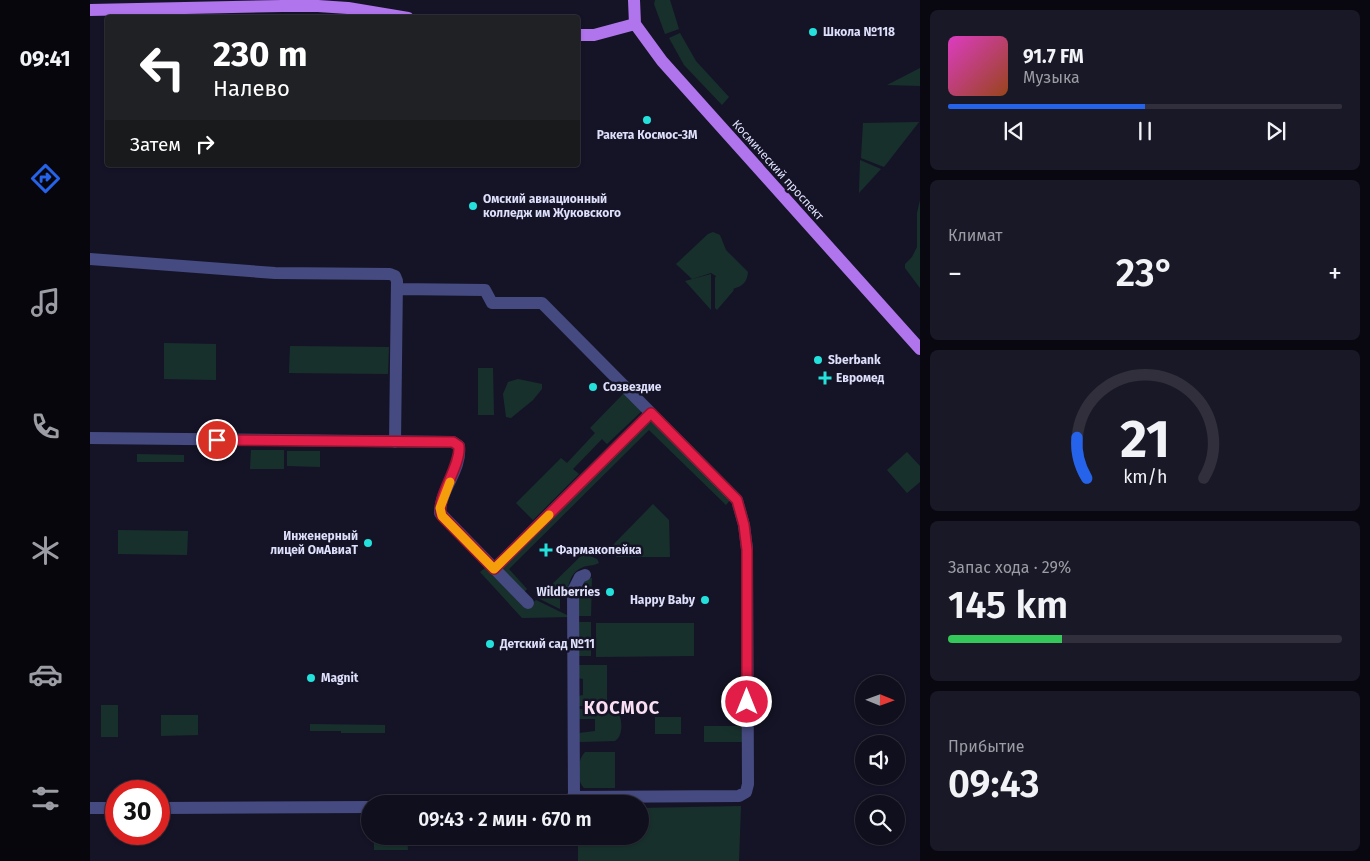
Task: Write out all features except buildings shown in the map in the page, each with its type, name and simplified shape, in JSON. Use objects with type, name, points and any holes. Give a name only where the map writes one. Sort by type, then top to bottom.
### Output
[{"type":"main road","points":[[580,35],[594,35],[635,24],[634,0]]},
{"type":"main road","points":[[90,10],[309,6],[348,8],[390,15]]},
{"type":"main road","name":"Космический проспект","points":[[635,24],[678,80],[920,350]]},
{"type":"street","points":[[90,259],[275,273],[390,274],[395,276],[395,442]]},
{"type":"street","points":[[396,289],[485,290],[492,304],[542,303],[737,500],[744,525],[747,550],[748,784],[746,792],[739,796],[649,797]]},
{"type":"street","points":[[494,569],[651,413]]},
{"type":"street","points":[[90,438],[453,442],[459,446],[459,459],[442,500],[440,513],[528,603]]},
{"type":"street","points":[[574,795],[573,591],[580,577],[585,575]]},
{"type":"street","points":[[170,808],[361,807]]},
{"type":"street","points":[[90,808],[105,808]]},
{"type":"green space","points":[[655,0],[670,0],[679,29],[665,34],[654,4]]},
{"type":"green space","points":[[680,33],[696,61],[729,97],[722,105],[684,65],[669,38]]},
{"type":"green space","points":[[920,68],[920,86],[887,85]]},
{"type":"green space","points":[[919,122],[884,167],[861,158],[863,123]]},
{"type":"green space","points":[[860,160],[881,169],[859,193]]},
{"type":"green space","points":[[920,200],[920,288],[905,268],[905,264],[912,257],[917,247],[917,213]]},
{"type":"green space","points":[[713,232],[720,235],[726,250],[748,272],[744,284],[733,289],[717,310],[715,308],[716,276],[711,273],[692,279],[676,264],[708,234]]},
{"type":"green space","points":[[711,274],[711,310],[685,281]]},
{"type":"green space","points":[[164,343],[216,344],[216,380],[164,379]]},
{"type":"green space","points":[[290,346],[389,347],[388,374],[289,373]]},
{"type":"green space","points":[[478,368],[493,368],[494,415],[478,415]]},
{"type":"green space","points":[[518,379],[542,384],[542,389],[533,400],[511,418],[506,417],[503,394],[508,382]]},
{"type":"green space","points":[[624,393],[642,411],[607,444],[602,439],[573,469],[579,474],[533,520],[516,503],[561,458],[567,463],[595,433],[590,428]]},
{"type":"green space","points":[[651,415],[732,498],[726,505],[649,430],[509,569],[527,589],[524,592],[499,567]]},
{"type":"green space","points":[[251,450],[284,450],[284,469],[250,469]]},
{"type":"green space","points":[[287,451],[320,451],[320,467],[287,466]]},
{"type":"green space","points":[[907,452],[920,466],[920,482],[907,493],[887,470]]},
{"type":"green space","points":[[137,454],[184,455],[184,462],[137,462]]},
{"type":"green space","points":[[653,504],[669,520],[670,557],[617,557],[609,549]]},
{"type":"green space","points":[[118,530],[188,531],[187,555],[118,554]]},
{"type":"green space","points":[[584,553],[597,559],[599,563],[582,568],[574,573],[568,587],[568,597],[560,597],[560,609],[538,598]]},
{"type":"green space","points":[[485,568],[526,609],[536,600],[569,617],[522,618],[480,572]]},
{"type":"green space","points":[[592,578],[591,616],[578,616],[578,588],[586,579]]},
{"type":"green space","points":[[578,622],[591,622],[591,656],[579,656]]},
{"type":"green space","points":[[596,623],[694,623],[694,656],[596,657]]},
{"type":"green space","points":[[578,665],[607,665],[607,706],[578,706],[578,696],[583,695],[583,679],[578,678]]},
{"type":"green space","points":[[101,705],[118,705],[118,737],[101,737]]},
{"type":"green space","points":[[615,708],[620,715],[621,730],[620,735],[615,741],[578,741],[579,733],[595,731],[595,719],[579,719],[577,709]]},
{"type":"green space","points":[[161,715],[198,715],[198,735],[161,736]]},
{"type":"green space","points":[[655,717],[681,717],[681,734],[655,734]]},
{"type":"green space","points":[[310,724],[385,725],[385,733],[310,731]]},
{"type":"green space","points":[[704,726],[742,726],[742,742],[704,742]]},
{"type":"green space","points":[[585,752],[615,752],[615,788],[584,788],[580,780],[579,765]]},
{"type":"green space","points":[[741,806],[739,861],[578,861],[578,845],[649,845],[649,808]]},
{"type":"green space","points":[[374,845],[408,845],[408,850],[374,850]]},
{"type":"slow traffic","points":[[450,482],[442,500],[440,513],[494,569],[549,515]]},
{"type":"place","name":"Школа №118","points":[[813,32]]},
{"type":"place","name":"Ракета Космос-3М","points":[[647,120]]},
{"type":"place","name":"Омский авиационный колледж им Жуковского","points":[[473,206]]},
{"type":"place","name":"Sberbank","points":[[818,360]]},
{"type":"place","name":"Евромед","points":[[825,378]]},
{"type":"place","name":"Созвездие","points":[[593,387]]},
{"type":"place","name":"Инженерный лицей ОмАвиаТ","points":[[368,543]]},
{"type":"place","name":"Фармакопейка","points":[[546,550]]},
{"type":"place","name":"Wildberries","points":[[610,592]]},
{"type":"place","name":"Happy Baby","points":[[705,600]]},
{"type":"place","name":"Детский сад №11","points":[[490,644]]},
{"type":"place","name":"Magnit","points":[[311,678]]},
{"type":"district","name":"КОСМОС","points":[[622,708]]},
{"type":"route","points":[[217,440],[453,442],[459,446],[459,459],[442,500],[440,513],[494,569],[651,413],[737,500],[744,525],[747,550],[747,702]]}]
